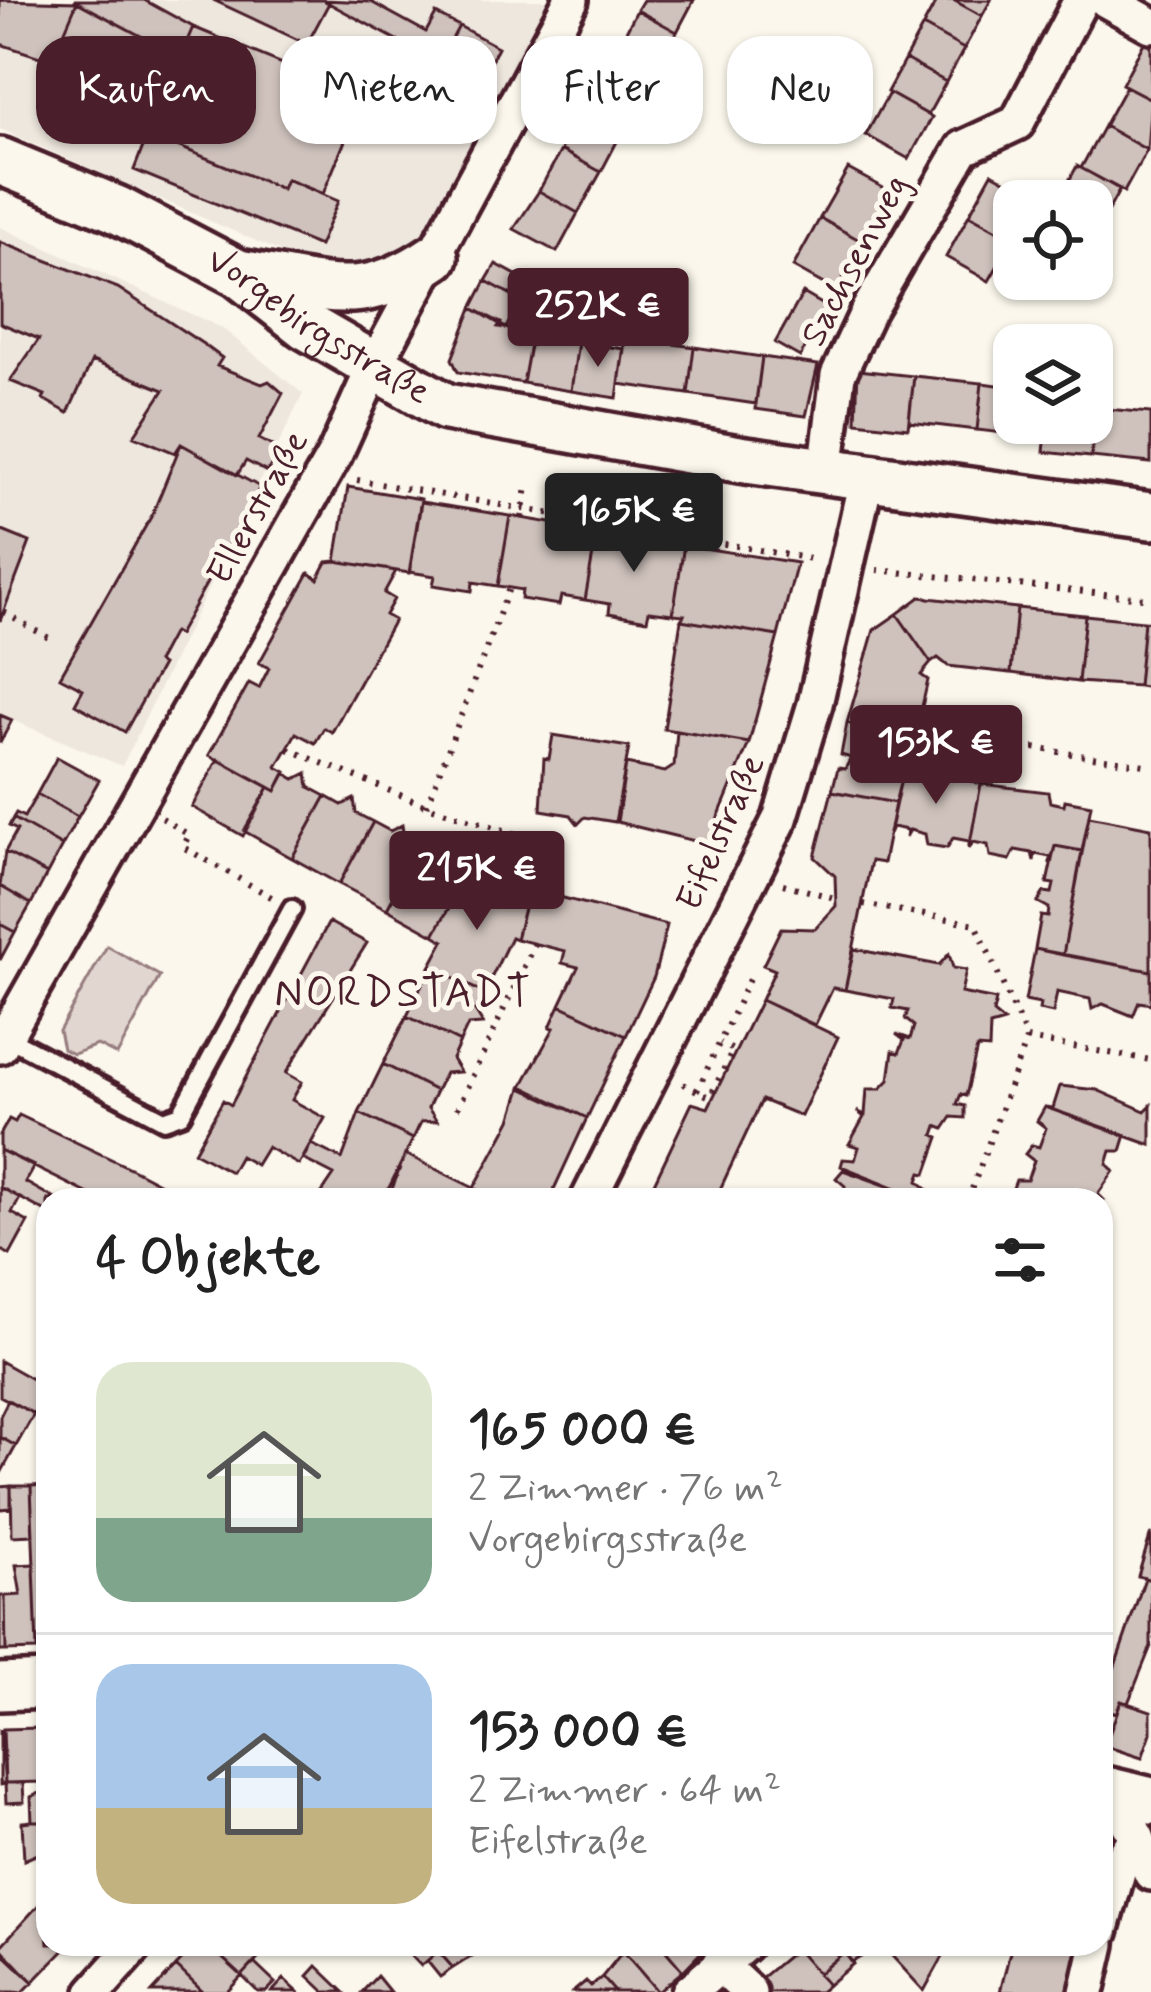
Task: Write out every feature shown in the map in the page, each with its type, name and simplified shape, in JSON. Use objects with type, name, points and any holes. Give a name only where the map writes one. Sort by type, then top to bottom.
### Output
[{"type":"street","name":"Ellerstraße","points":[[3,1041],[324,474],[375,365],[571,0]]},
{"type":"street","name":"Sachsenweg","points":[[846,474],[838,375],[868,311],[963,148],[1017,123],[1082,0]]},
{"type":"street","points":[[1106,0],[1151,25]]},
{"type":"street","name":"Vorgebirgsstraße","points":[[0,160],[116,209],[238,273],[306,326],[446,407],[846,474],[1151,516]]},
{"type":"street","points":[[238,273],[368,291],[399,281],[435,257]]},
{"type":"street","name":"Eifelstraße","points":[[594,1188],[780,819],[850,566],[846,474]]},
{"type":"street","points":[[0,1688],[36,1686]]},
{"type":"street","points":[[1124,1805],[1151,1873]]},
{"type":"street","points":[[1113,1890],[1121,1862],[1124,1805]]},
{"type":"street","points":[[94,1992],[126,1956]]},
{"type":"street","points":[[688,1992],[730,1956]]},
{"type":"street","points":[[733,1956],[749,1992]]},
{"type":"street","points":[[1087,1992],[1095,1956]]},
{"type":"lane","points":[[3,1041],[164,1120],[181,1114],[292,909]]},
{"type":"path","points":[[324,474],[523,514],[850,566],[1151,599]]},
{"type":"path","points":[[523,514],[527,487]]},
{"type":"path","points":[[427,806],[509,588]]},
{"type":"path","points":[[4,612],[54,641]]},
{"type":"path","points":[[914,730],[1151,766]]},
{"type":"path","points":[[288,749],[427,806],[562,848],[548,894]]},
{"type":"path","points":[[173,824],[189,835],[183,847],[292,909]]},
{"type":"path","points":[[754,868],[795,890],[838,899]]},
{"type":"path","points":[[863,904],[976,924],[1027,1039],[972,1188]]},
{"type":"path","points":[[458,1109],[535,943]]},
{"type":"path","points":[[720,1043],[733,1050],[710,1097],[700,1092],[720,1043],[752,975]]},
{"type":"path","points":[[1027,1039],[1151,1060]]},
{"type":"shaded area","points":[[0,0],[547,0],[529,36],[521,36],[521,52],[497,99],[497,36],[280,36],[280,144],[475,144],[395,302],[0,129]]},
{"type":"shaded area","points":[[0,227],[222,328],[303,394],[122,766],[0,715]]},
{"type":"shaded area","points":[[107,946],[160,976],[117,1055],[97,1045],[73,1054],[63,1049],[59,1031]]},
{"type":"building","points":[[0,0],[77,2],[63,36],[36,36],[36,56],[0,44]]},
{"type":"building","points":[[74,0],[144,0],[193,27],[189,36],[141,36]]},
{"type":"building","points":[[213,0],[329,3],[311,36],[290,36]]},
{"type":"building","points":[[323,0],[371,2],[426,32],[436,14],[459,26],[454,36],[389,36]]},
{"type":"building","points":[[643,0],[694,0],[677,32],[637,10]]},
{"type":"building","points":[[937,0],[953,0],[982,16],[964,49],[923,26]]},
{"type":"building","points":[[953,0],[991,0],[982,16]]},
{"type":"building","points":[[77,2],[141,36],[63,36]]},
{"type":"building","points":[[637,10],[677,32],[675,36],[624,36]]},
{"type":"building","points":[[459,26],[478,36],[454,36]]},
{"type":"building","points":[[923,26],[964,49],[946,82],[905,59]]},
{"type":"building","points":[[193,27],[215,36],[189,36]]},
{"type":"building","points":[[1145,41],[1151,44],[1151,99],[1122,84]]},
{"type":"building","points":[[256,53],[280,63],[280,144],[344,144],[323,194],[286,179],[282,189],[172,144],[256,144]]},
{"type":"building","points":[[905,59],[946,82],[928,115],[887,92]]},
{"type":"building","points":[[1126,86],[1151,99],[1147,150],[1104,126]]},
{"type":"building","points":[[889,93],[932,117],[909,159],[873,139],[873,122]]},
{"type":"building","points":[[1104,126],[1147,150],[1124,192],[1113,186],[1113,180],[1102,180],[1081,168]]},
{"type":"building","points":[[144,144],[172,144],[282,189],[286,179],[338,201],[319,246],[134,170]]},
{"type":"building","points":[[564,144],[616,144],[601,172],[561,150]]},
{"type":"building","points":[[561,150],[601,172],[578,213],[539,191]]},
{"type":"building","points":[[1077,166],[1103,180],[1069,180]]},
{"type":"building","points":[[848,169],[891,192],[863,242],[820,218]]},
{"type":"building","points":[[992,173],[1005,180],[993,180],[993,228],[969,215]]},
{"type":"building","points":[[539,191],[578,213],[557,252],[514,229]]},
{"type":"building","points":[[969,215],[993,228],[989,281],[946,257]]},
{"type":"building","points":[[820,218],[863,242],[836,291],[793,267]]},
{"type":"building","points":[[0,242],[118,288],[222,358],[217,366],[262,384],[269,381],[283,393],[259,439],[280,450],[267,472],[246,461],[237,475],[181,444],[175,453],[134,436],[164,390],[92,361],[68,413],[43,399],[45,395],[10,381],[39,339],[0,323]]},
{"type":"building","points":[[496,264],[527,281],[521,300],[486,281]]},
{"type":"building","points":[[486,281],[521,300],[506,328],[472,308]]},
{"type":"building","points":[[803,293],[827,307],[800,357],[775,343]]},
{"type":"building","points":[[472,308],[501,323],[498,327],[532,333],[523,383],[458,372],[452,359]]},
{"type":"building","points":[[532,335],[578,342],[571,391],[523,383]]},
{"type":"building","points":[[625,337],[694,347],[688,394],[619,384]]},
{"type":"building","points":[[578,342],[624,349],[617,398],[571,391]]},
{"type":"building","points":[[694,347],[762,357],[756,404],[688,394]]},
{"type":"building","points":[[762,357],[818,365],[806,416],[755,409]]},
{"type":"building","points":[[858,370],[914,376],[908,428],[856,422]]},
{"type":"building","points":[[914,376],[982,383],[977,430],[909,422]]},
{"type":"building","points":[[982,383],[993,384],[993,432],[977,430]]},
{"type":"building","points":[[1113,410],[1151,413],[1151,463],[1091,457],[1092,444],[1113,444]]},
{"type":"building","points":[[181,444],[260,487],[223,554],[218,551],[210,566],[215,568],[178,635],[173,632],[157,662],[162,665],[125,732],[75,704],[83,689],[60,677],[152,515]]},
{"type":"building","points":[[1045,444],[1092,444],[1091,457],[1044,452]]},
{"type":"building","points":[[348,487],[421,499],[409,573],[336,561]]},
{"type":"building","points":[[421,502],[510,516],[498,586],[473,582],[472,591],[433,585],[435,576],[410,572]]},
{"type":"building","points":[[510,516],[597,531],[585,600],[561,596],[559,605],[521,599],[522,590],[498,586]]},
{"type":"building","points":[[0,530],[30,542],[0,621]]},
{"type":"building","points":[[597,531],[684,545],[673,614],[649,611],[647,620],[609,613],[610,604],[585,600]]},
{"type":"building","points":[[684,545],[797,563],[778,636],[681,620],[684,615],[673,614]]},
{"type":"building","points":[[327,562],[396,571],[384,593],[394,599],[385,615],[394,620],[332,732],[324,728],[315,743],[296,733],[277,767],[286,772],[276,791],[209,755],[249,683],[259,688],[269,668],[259,663],[309,573],[318,579]]},
{"type":"building","points":[[920,597],[1017,608],[1011,673],[948,666],[938,658],[931,663],[897,614]]},
{"type":"building","points":[[1017,608],[1085,615],[1078,682],[1011,673]]},
{"type":"building","points":[[897,614],[931,663],[921,675],[928,680],[914,742],[847,723],[874,630]]},
{"type":"building","points":[[1085,615],[1144,621],[1138,686],[1078,682]]},
{"type":"building","points":[[681,620],[778,636],[749,743],[664,729]]},
{"type":"building","points":[[1144,621],[1151,622],[1151,688],[1138,686]]},
{"type":"building","points":[[0,715],[12,720],[0,743]]},
{"type":"building","points":[[847,723],[911,740],[895,803],[832,791],[838,768],[845,769],[851,758],[841,755]]},
{"type":"building","points":[[677,731],[749,743],[707,844],[617,822],[626,764],[665,772],[674,766]]},
{"type":"building","points":[[553,735],[629,747],[615,822],[585,817],[578,824],[571,815],[541,810],[544,758],[549,759]]},
{"type":"building","points":[[57,757],[99,780],[78,817],[37,794]]},
{"type":"building","points":[[218,759],[269,787],[243,836],[192,807]]},
{"type":"building","points":[[903,770],[945,773],[981,784],[969,849],[969,841],[953,838],[947,848],[927,845],[925,834],[910,830],[906,837],[907,830],[892,827],[889,834]]},
{"type":"building","points":[[285,773],[295,779],[307,773],[309,787],[326,796],[292,858],[244,831],[269,787],[276,791]]},
{"type":"building","points":[[981,784],[1048,792],[1050,802],[1064,805],[1065,800],[1091,805],[1082,851],[1055,846],[1050,864],[1050,857],[1035,854],[1034,861],[1032,853],[1015,850],[1010,860],[990,856],[988,845],[973,842],[969,849]]},
{"type":"building","points":[[832,791],[895,803],[883,863],[871,861],[845,990],[833,988],[815,1025],[761,1000],[775,970],[763,965],[781,928],[815,929],[836,906],[835,876],[815,857]]},
{"type":"building","points":[[37,794],[78,817],[62,846],[13,818],[16,813],[24,817]]},
{"type":"building","points":[[326,796],[342,805],[354,799],[356,813],[373,822],[339,884],[292,858]]},
{"type":"building","points":[[1089,816],[1151,828],[1151,971],[1063,955]]},
{"type":"building","points":[[13,818],[62,846],[47,874],[5,852],[17,830],[9,826]]},
{"type":"building","points":[[373,822],[390,831],[402,825],[404,838],[420,848],[387,909],[339,884]]},
{"type":"building","points":[[1055,846],[1082,851],[1063,955],[1035,949],[1041,916],[1048,917],[1049,908],[1038,902],[1044,892],[1052,893],[1054,884],[1047,883]]},
{"type":"building","points":[[420,848],[437,857],[449,851],[451,864],[468,873],[434,935],[387,909]]},
{"type":"building","points":[[5,852],[47,874],[31,904],[0,886]]},
{"type":"building","points":[[468,873],[525,905],[516,939],[511,937],[484,993],[430,967],[444,941],[434,935]]},
{"type":"building","points":[[0,886],[31,904],[15,932],[0,924]]},
{"type":"building","points":[[529,889],[667,925],[654,977],[626,1036],[560,1005],[578,967],[562,963],[565,951],[516,939]]},
{"type":"building","points":[[329,922],[367,943],[286,1073],[302,1082],[292,1100],[325,1118],[299,1165],[267,1147],[256,1165],[240,1156],[231,1172],[194,1152],[223,1100],[231,1105]]},
{"type":"building","points":[[0,924],[15,932],[0,960]]},
{"type":"building","points":[[854,949],[939,965],[949,954],[953,968],[966,970],[961,993],[996,1000],[993,1013],[1004,1022],[990,1026],[989,1049],[977,1048],[966,1096],[961,1094],[957,1104],[965,1106],[965,1118],[952,1117],[944,1129],[937,1126],[934,1135],[939,1137],[926,1174],[921,1173],[918,1181],[926,1188],[896,1188],[841,1166],[843,1159],[855,1160],[859,1147],[849,1144],[864,1117],[857,1111],[865,1115],[867,1089],[880,1089],[889,1080],[893,1051],[899,1053],[904,1040],[896,1034],[910,1039],[914,1026],[905,1019],[908,1011],[892,1008],[894,999],[845,990]]},
{"type":"building","points":[[1035,949],[1151,971],[1151,1004],[1139,1002],[1133,1016],[1103,1004],[1092,1009],[1090,999],[1057,992],[1053,1013],[1039,1010],[1040,1004],[1025,1001]]},
{"type":"building","points":[[430,967],[484,993],[475,1011],[483,1024],[468,1025],[460,1042],[407,1016]]},
{"type":"building","points":[[761,1000],[838,1037],[801,1116],[762,1100],[721,1188],[652,1188],[692,1103],[708,1108]]},
{"type":"building","points":[[560,1005],[626,1036],[587,1118],[522,1086],[554,1028],[550,1027]]},
{"type":"building","points":[[407,1016],[460,1042],[452,1059],[460,1072],[445,1073],[436,1091],[383,1064]]},
{"type":"building","points":[[383,1064],[436,1091],[428,1108],[437,1121],[421,1122],[413,1139],[359,1113]]},
{"type":"building","points":[[1060,1086],[1097,1090],[1145,1111],[1151,1105],[1151,1145],[1045,1107],[1053,1108]]},
{"type":"building","points":[[521,1088],[587,1118],[555,1188],[474,1188],[511,1120]]},
{"type":"building","points":[[1045,1107],[1126,1135],[1121,1151],[1111,1151],[1107,1164],[1114,1171],[1102,1188],[1013,1188],[1016,1180],[1027,1180],[1034,1161],[1025,1154],[1032,1145],[1039,1147],[1046,1128],[1037,1121]]},
{"type":"building","points":[[359,1113],[413,1139],[389,1188],[325,1188],[334,1175],[303,1159],[311,1144],[342,1159]]},
{"type":"building","points":[[19,1115],[168,1188],[77,1188],[0,1150],[0,1135],[9,1119],[15,1122]]},
{"type":"building","points":[[0,1150],[34,1166],[25,1182],[36,1188],[36,1206],[0,1187]]},
{"type":"building","points":[[405,1154],[475,1188],[392,1188]]},
{"type":"building","points":[[843,1170],[893,1188],[844,1188],[836,1178]]},
{"type":"building","points":[[0,1187],[20,1198],[12,1213],[28,1222],[10,1255],[0,1249]]},
{"type":"building","points":[[0,1361],[36,1381],[34,1414],[0,1396]]},
{"type":"building","points":[[8,1400],[34,1414],[16,1446],[0,1437],[0,1416]]},
{"type":"building","points":[[0,1437],[16,1446],[0,1475]]},
{"type":"building","points":[[11,1486],[11,1508],[0,1509],[0,1487]]},
{"type":"building","points":[[11,1486],[31,1486],[33,1535],[12,1536]]},
{"type":"building","points":[[31,1486],[36,1486],[36,1623]]},
{"type":"building","points":[[1151,1533],[1151,1580],[1138,1576]]},
{"type":"building","points":[[34,1564],[36,1650],[6,1651],[5,1596],[21,1595],[16,1565]]},
{"type":"building","points":[[1145,1578],[1151,1580],[1151,1646],[1128,1703],[1121,1701],[1116,1713],[1113,1672]]},
{"type":"building","points":[[0,1596],[5,1596],[6,1651],[0,1651]]},
{"type":"building","points":[[1121,1701],[1151,1711],[1151,1733],[1142,1758],[1113,1749],[1113,1724]]},
{"type":"building","points":[[36,1728],[36,1782],[5,1783],[3,1729]]},
{"type":"building","points":[[0,1729],[5,1783],[0,1785]]},
{"type":"building","points":[[5,1783],[23,1783],[24,1802],[6,1803]]},
{"type":"building","points":[[36,1795],[36,1821],[32,1821],[31,1797]]},
{"type":"building","points":[[36,1821],[36,1855],[24,1860],[22,1822]]},
{"type":"building","points":[[36,1908],[36,1956],[58,1956],[33,1982],[0,1947]]},
{"type":"building","points":[[0,1951],[33,1982],[23,1992],[0,1992]]},
{"type":"building","points":[[186,1956],[220,1956],[242,1976],[227,1992],[203,1992],[176,1966]]},
{"type":"building","points":[[220,1956],[261,1956],[242,1976]]},
{"type":"building","points":[[412,1956],[432,1956],[421,1966]]},
{"type":"building","points":[[442,1956],[472,1956],[453,1968]]},
{"type":"building","points":[[442,1956],[453,1968],[440,1977],[427,1961]]},
{"type":"building","points":[[619,1956],[627,1956],[658,1992],[615,1992],[602,1977]]},
{"type":"building","points":[[627,1956],[670,1956],[683,1971],[658,1992]]},
{"type":"building","points":[[670,1956],[697,1956],[683,1971]]},
{"type":"building","points":[[788,1956],[802,1956],[828,1985],[820,1992],[769,1992],[761,1978]]},
{"type":"building","points":[[802,1956],[839,1956],[818,1974]]},
{"type":"building","points":[[839,1956],[847,1956],[853,1964],[828,1985],[818,1974]]},
{"type":"building","points":[[892,1956],[943,1956],[924,1991]]},
{"type":"building","points":[[1009,1956],[1078,1956],[1070,1992],[1000,1992]]},
{"type":"building","points":[[254,1963],[275,1983],[266,1992],[258,1992],[242,1976]]},
{"type":"building","points":[[176,1966],[203,1992],[152,1992]]},
{"type":"building","points":[[317,1966],[344,1992],[325,1992],[308,1976]]},
{"type":"building","points":[[377,1976],[390,1992],[362,1992]]},
{"type":"building","points":[[602,1977],[615,1992],[573,1992],[586,1981],[591,1986]]},
{"type":"building","points":[[284,1979],[298,1992],[272,1992]]},
{"type":"district","name":"NORDSTADT","points":[[404,994]]}]
